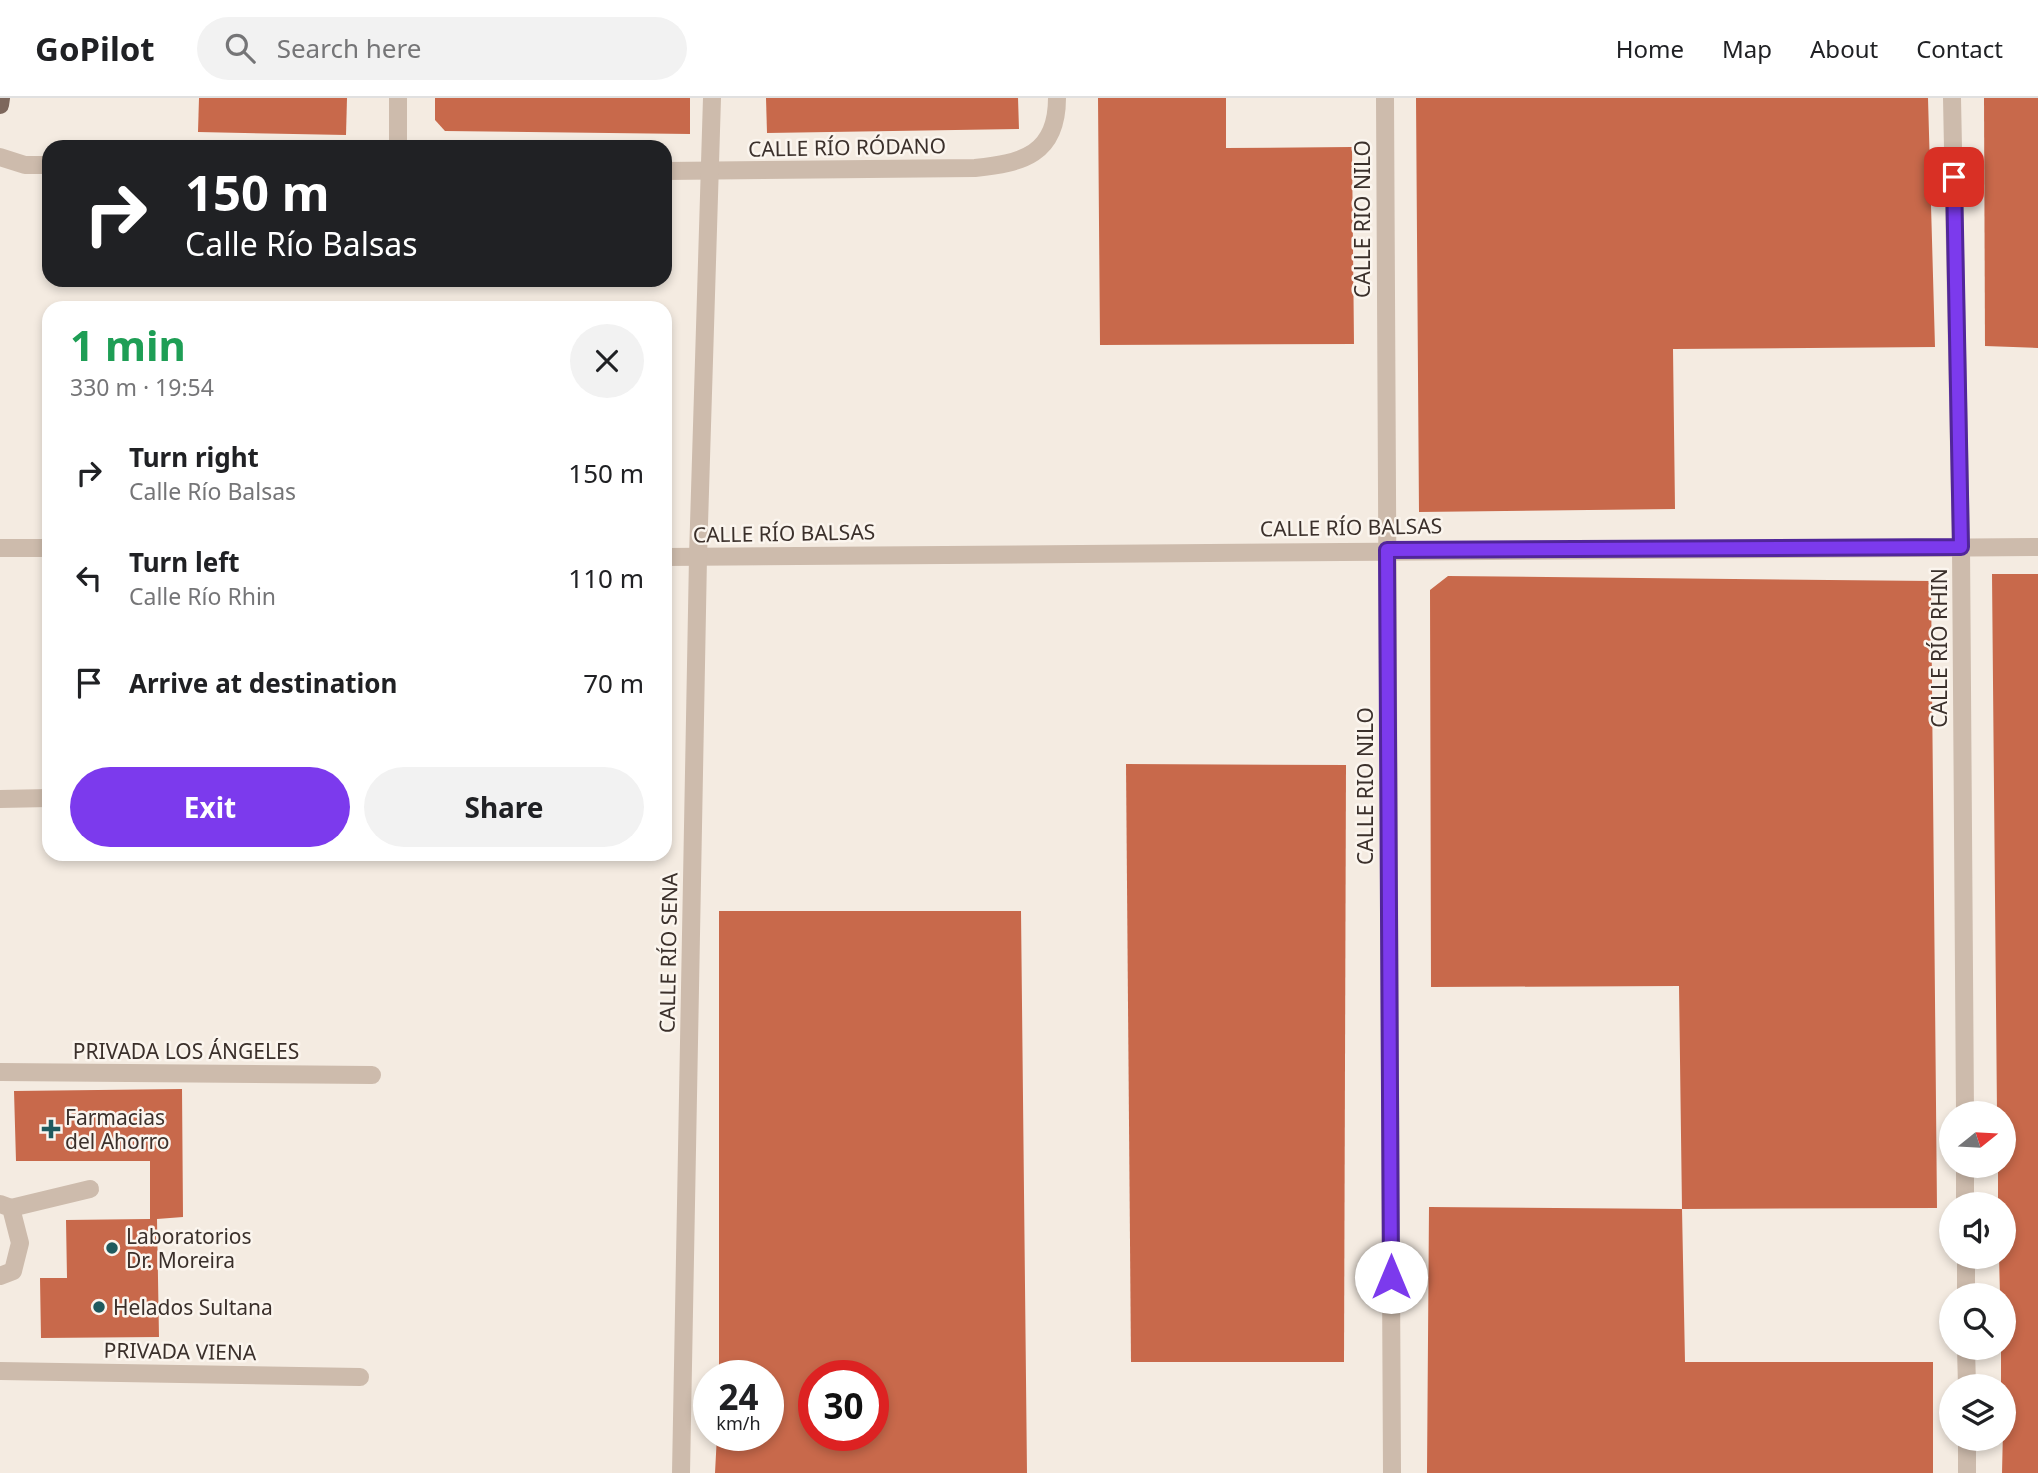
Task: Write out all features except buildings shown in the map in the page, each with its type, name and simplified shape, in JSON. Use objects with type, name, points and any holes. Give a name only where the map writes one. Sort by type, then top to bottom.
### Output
[{"type":"main road","points":[[0,105],[1,98]]},
{"type":"street","points":[[398,98],[398,140]]},
{"type":"street","name":"CALLE RÍO SENA","points":[[681,1473],[698,557],[712,98]]},
{"type":"street","name":"CALLE RÍO RÓDANO","points":[[672,171],[975,168],[1028,159],[1049,136],[1057,98]]},
{"type":"street","name":"CALLE RIO NILO","points":[[1385,98],[1392,1473]]},
{"type":"street","name":"CALLE RÍO RHIN","points":[[1952,98],[1961,547],[1965,1101]]},
{"type":"street","points":[[0,157],[25,164],[42,165]]},
{"type":"street","name":"CALLE RÍO BALSAS","points":[[672,557],[2038,547]]},
{"type":"street","points":[[0,548],[42,548]]},
{"type":"street","points":[[0,799],[42,798]]},
{"type":"street","name":"PRIVADA LOS ÁNGELES","points":[[0,1072],[372,1075]]},
{"type":"street","points":[[0,1276],[13,1271],[20,1243],[6,1206],[90,1189]]},
{"type":"street","name":"PRIVADA VIENA","points":[[0,1371],[360,1377]]},
{"type":"street","points":[[1967,1451],[1967,1473]]},
{"type":"place","name":"Farmacias del Ahorro","points":[[51,1129]]},
{"type":"place","name":"Laboratorios Dr. Moreira","points":[[112,1248]]},
{"type":"place","name":"Helados Sultana","points":[[99,1307]]},
{"type":"route","points":[[1391,1277],[1387,550],[1961,547],[1954,177]]}]
